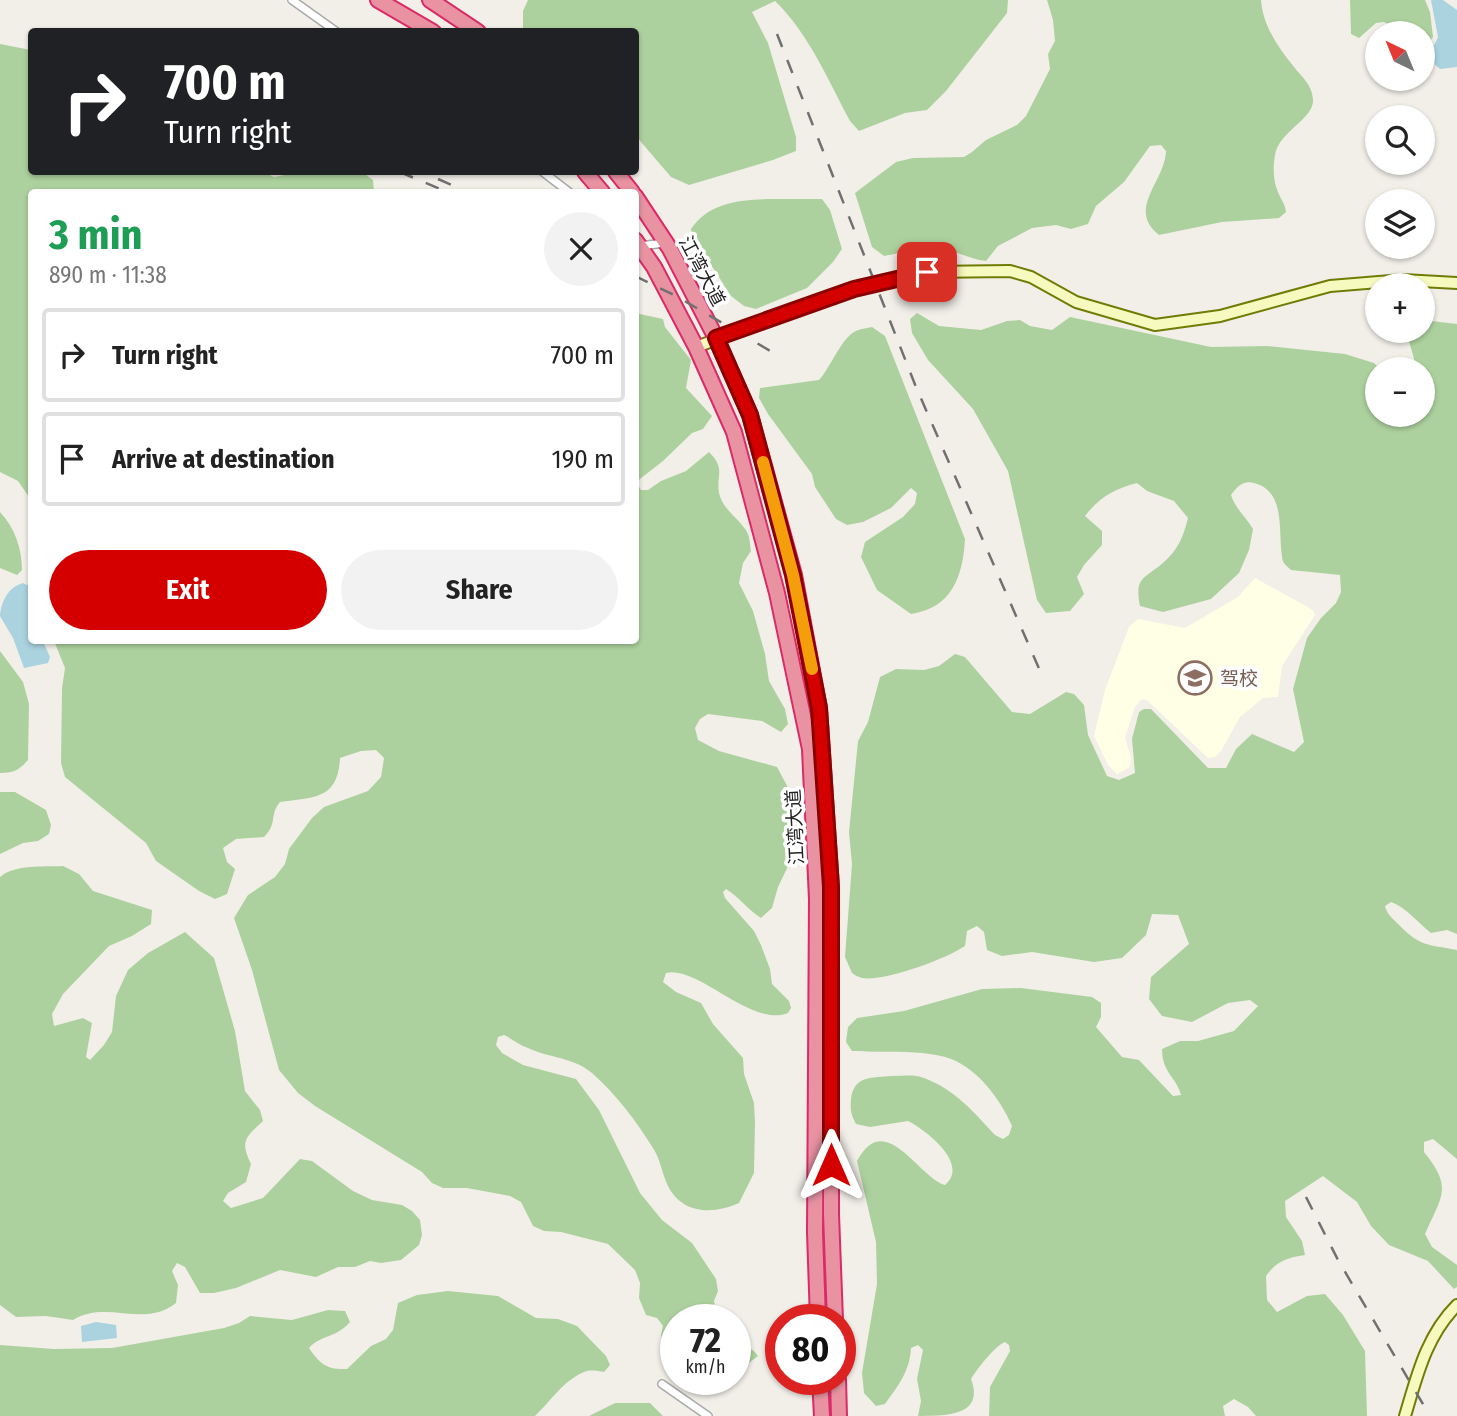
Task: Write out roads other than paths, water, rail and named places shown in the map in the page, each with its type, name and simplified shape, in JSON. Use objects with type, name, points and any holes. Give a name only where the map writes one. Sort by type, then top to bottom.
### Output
[{"type":"highway","points":[[379,0],[426,28]]},
{"type":"highway","points":[[430,0],[472,28]]},
{"type":"highway","points":[[588,175],[600,189]]},
{"type":"highway","name":"江湾大道","points":[[618,175],[630,189]]},
{"type":"highway","name":"江湾大道","points":[[639,202],[666,243],[716,338],[750,415],[793,575],[819,708],[831,887],[831,1214],[834,1304]]},
{"type":"highway","name":"江湾大道","points":[[639,247],[696,346],[734,432],[777,593],[810,749],[817,899],[815,1232],[817,1304]]},
{"type":"highway","points":[[821,1395],[822,1416]]},
{"type":"highway","points":[[838,1395],[839,1416]]},
{"type":"main road","points":[[696,346],[854,289],[927,272],[1010,271],[1031,277],[1076,303],[1155,325],[1220,316],[1330,286],[1403,279],[1457,284]]},
{"type":"main road","points":[[1405,1416],[1423,1356],[1436,1330],[1457,1306]]},
{"type":"street","points":[[292,0],[331,28]]},
{"type":"street","points":[[548,175],[565,189]]},
{"type":"street","points":[[639,244],[666,243]]},
{"type":"street","points":[[678,1395],[708,1416]]},
{"type":"water","points":[[1431,0],[1443,0],[1457,10],[1457,67],[1440,69],[1435,65],[1435,43],[1438,37]]},
{"type":"water","points":[[23,583],[28,586],[28,644],[44,644],[50,657],[48,663],[24,668],[13,638],[0,616],[6,596]]},
{"type":"water","points":[[96,1322],[116,1325],[117,1338],[82,1342],[81,1326]]},
{"type":"railway","points":[[777,34],[916,387],[1041,673]]},
{"type":"railway","points":[[407,175],[440,189]]},
{"type":"railway","points":[[438,179],[461,189]]},
{"type":"railway","points":[[639,278],[676,296],[779,356]]},
{"type":"railway","points":[[1306,1197],[1338,1260],[1430,1416]]},
{"type":"place","name":"驾校","points":[[1195,678]]}]
